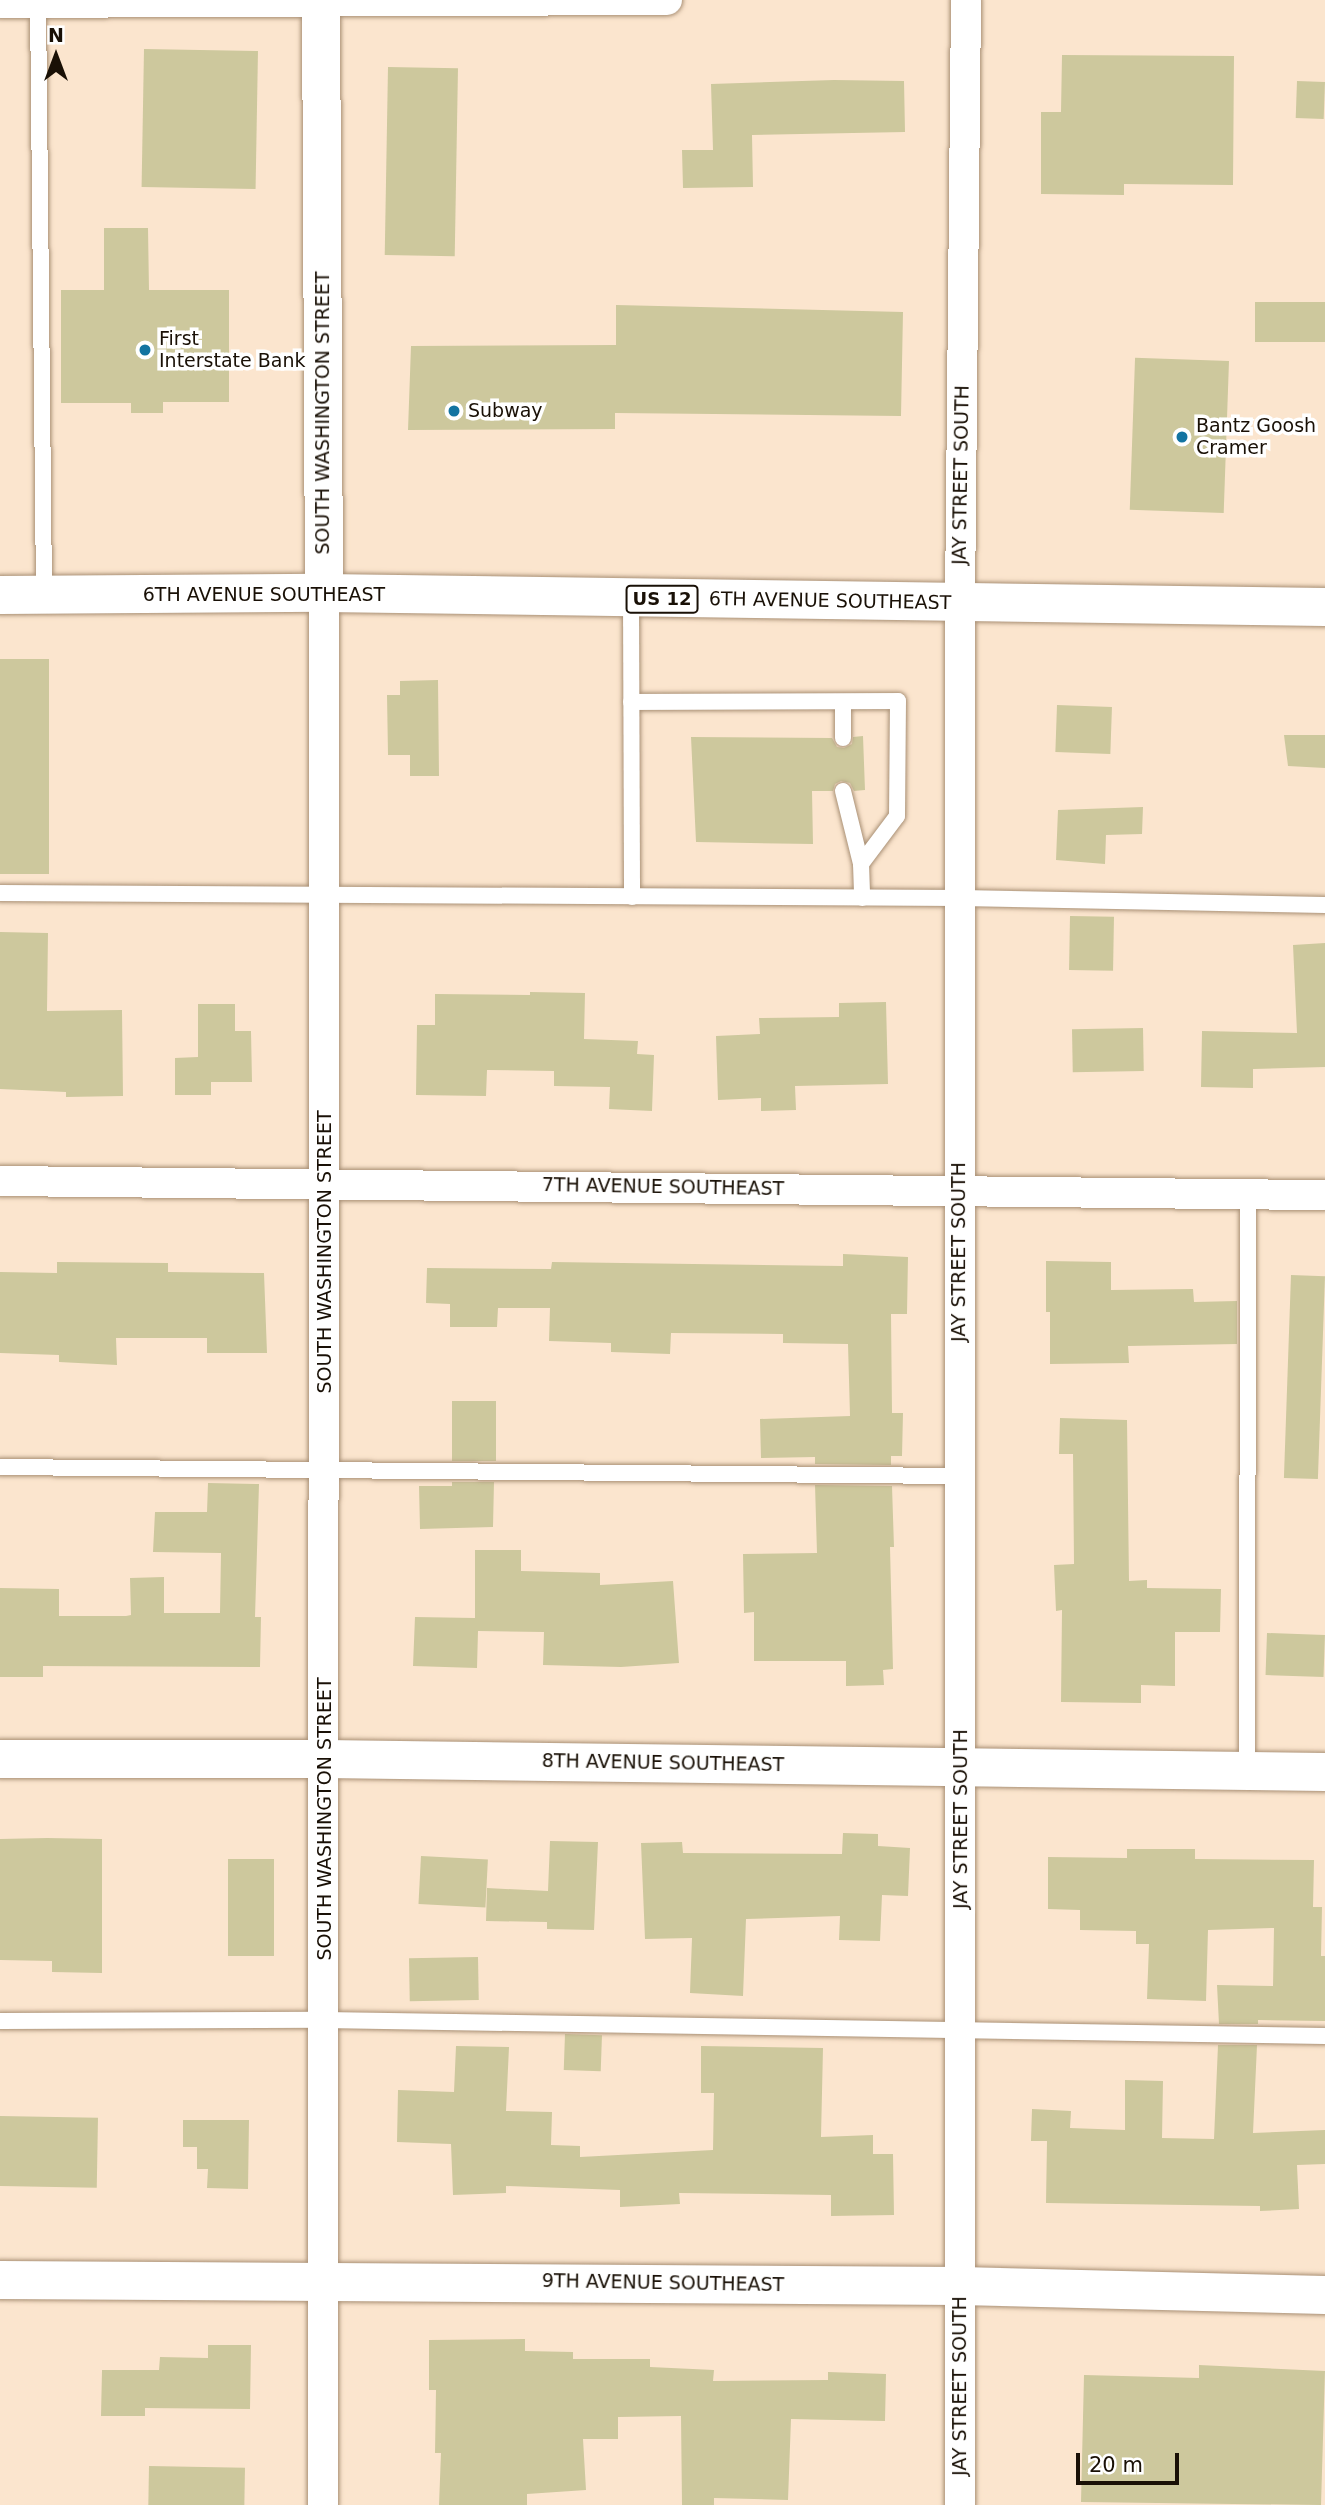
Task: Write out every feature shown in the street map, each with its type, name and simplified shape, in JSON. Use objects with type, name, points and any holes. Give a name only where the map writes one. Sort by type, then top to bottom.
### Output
[{"type":"main road","name":"SOUTH WASHINGTON STREET","points":[[321,1],[324,593]]},
{"type":"main road","name":"6TH AVENUE SOUTHEAST","points":[[0,595],[324,593],[1325,607]]},
{"type":"main road","name":"8TH AVENUE SOUTHEAST","points":[[0,1759],[325,1759],[1325,1772]]},
{"type":"main road","name":"9TH AVENUE SOUTHEAST","points":[[0,2280],[960,2286],[1325,2295]]},
{"type":"street","points":[[0,3],[667,0]]},
{"type":"street","name":"JAY STREET SOUTH","points":[[960,2505],[960,603],[966,0]]},
{"type":"street","name":"SOUTH WASHINGTON STREET","points":[[323,2505],[326,1182],[324,593]]},
{"type":"street","name":"7TH AVENUE SOUTHEAST","points":[[0,1181],[326,1182],[1325,1195]]},
{"type":"lane","points":[[38,2],[44,595]]},
{"type":"lane","points":[[631,598],[632,897]]},
{"type":"lane","points":[[631,702],[898,701],[897,817],[861,864]]},
{"type":"lane","points":[[843,702],[843,738]]},
{"type":"lane","points":[[843,791],[861,864],[862,898]]},
{"type":"lane","points":[[0,893],[961,898],[1325,905]]},
{"type":"lane","points":[[1247,1770],[1248,1195]]},
{"type":"lane","points":[[0,1467],[960,1476]]},
{"type":"lane","points":[[0,2021],[324,2020],[1325,2036]]},
{"type":"building","points":[[144,49],[258,51],[256,189],[142,187]]},
{"type":"building","points":[[1062,55],[1234,56],[1233,185],[1124,184],[1124,195],[1041,194],[1041,112],[1061,112]]},
{"type":"building","points":[[388,67],[458,68],[455,256],[385,255]]},
{"type":"building","points":[[904,81],[905,132],[752,135],[753,187],[683,188],[682,150],[713,150],[711,84]]},
{"type":"building","points":[[1297,81],[1325,82],[1324,119],[1296,118]]},
{"type":"building","points":[[104,228],[148,228],[149,290],[229,290],[229,402],[163,402],[163,413],[131,413],[131,403],[61,403],[61,290],[104,290]]},
{"type":"building","points":[[1255,302],[1325,302],[1325,342],[1255,342]]},
{"type":"building","points":[[616,305],[903,312],[901,416],[615,413],[615,429],[408,430],[411,346],[616,345]]},
{"type":"building","name":"Bantz Goosh Cramer","points":[[1135,358],[1229,361],[1224,513],[1130,510]]},
{"type":"building","points":[[0,659],[49,659],[49,874],[0,874]]},
{"type":"building","points":[[438,680],[439,776],[410,776],[410,755],[388,755],[387,695],[400,695],[400,681]]},
{"type":"building","points":[[1057,705],[1112,707],[1110,754],[1055,752]]},
{"type":"building","points":[[1284,735],[1325,735],[1325,768],[1288,766]]},
{"type":"building","points":[[863,736],[865,790],[854,791],[850,783],[841,781],[835,784],[833,791],[812,791],[813,844],[696,842],[691,737],[832,738],[837,747],[844,748],[852,744],[853,737]]},
{"type":"building","points":[[1143,807],[1142,834],[1106,835],[1105,864],[1056,860],[1058,810]]},
{"type":"building","points":[[1070,916],[1114,917],[1113,971],[1069,970]]},
{"type":"building","points":[[0,932],[48,933],[47,1011],[122,1010],[123,1096],[66,1097],[66,1092],[0,1089]]},
{"type":"building","points":[[1325,943],[1325,1067],[1253,1069],[1253,1088],[1201,1087],[1202,1031],[1297,1033],[1293,945]]},
{"type":"building","points":[[530,992],[585,993],[584,1039],[638,1041],[637,1054],[654,1055],[652,1111],[609,1109],[610,1087],[554,1086],[554,1071],[487,1070],[486,1096],[416,1095],[417,1025],[435,1025],[435,994],[530,995]]},
{"type":"building","points":[[886,1002],[888,1084],[795,1086],[796,1110],[761,1111],[761,1098],[718,1100],[716,1036],[760,1034],[759,1018],[839,1017],[839,1003]]},
{"type":"building","points":[[198,1004],[235,1004],[235,1031],[251,1031],[252,1082],[211,1082],[211,1095],[175,1095],[175,1058],[198,1057]]},
{"type":"building","points":[[1143,1028],[1144,1071],[1073,1072],[1072,1029]]},
{"type":"building","points":[[843,1254],[908,1257],[907,1314],[891,1314],[892,1413],[903,1413],[902,1456],[891,1456],[891,1465],[815,1464],[815,1457],[761,1458],[760,1419],[850,1416],[848,1344],[783,1343],[783,1334],[671,1333],[670,1354],[611,1352],[611,1343],[549,1341],[550,1308],[498,1308],[497,1327],[450,1327],[450,1304],[426,1303],[427,1268],[551,1269],[552,1262],[843,1266]]},
{"type":"building","points":[[1046,1261],[1111,1262],[1111,1290],[1193,1289],[1194,1302],[1237,1301],[1237,1344],[1128,1346],[1129,1363],[1050,1364]]},
{"type":"building","points":[[57,1262],[168,1263],[168,1272],[264,1273],[267,1353],[207,1353],[207,1338],[116,1338],[117,1365],[59,1362],[59,1355],[0,1353],[0,1272],[57,1273]]},
{"type":"building","points":[[1291,1275],[1325,1276],[1318,1479],[1284,1478]]},
{"type":"building","points":[[452,1401],[496,1401],[496,1461],[452,1461]]},
{"type":"building","points":[[1060,1418],[1127,1420],[1129,1581],[1147,1580],[1147,1588],[1221,1589],[1220,1632],[1175,1632],[1175,1686],[1141,1685],[1141,1703],[1061,1702],[1062,1610],[1056,1611],[1054,1565],[1074,1564],[1073,1454],[1059,1454]]},
{"type":"building","points":[[452,1482],[494,1482],[493,1527],[420,1529],[419,1486],[452,1486]]},
{"type":"building","points":[[208,1483],[259,1484],[255,1617],[261,1617],[260,1667],[43,1666],[43,1677],[0,1677],[0,1588],[59,1589],[59,1616],[126,1616],[131,1615],[130,1578],[164,1577],[164,1613],[220,1613],[221,1553],[153,1552],[155,1512],[207,1512]]},
{"type":"building","points":[[815,1485],[892,1486],[894,1547],[890,1547],[893,1669],[883,1670],[884,1685],[846,1686],[846,1661],[754,1661],[754,1612],[744,1613],[743,1554],[817,1553]]},
{"type":"building","points":[[475,1550],[521,1550],[521,1571],[600,1573],[600,1585],[673,1581],[679,1663],[621,1667],[543,1665],[544,1632],[478,1631],[477,1668],[413,1666],[415,1617],[475,1618]]},
{"type":"building","points":[[1267,1633],[1325,1635],[1323,1677],[1266,1675]]},
{"type":"building","points":[[843,1833],[878,1834],[878,1846],[910,1848],[908,1896],[882,1895],[880,1941],[839,1940],[840,1916],[746,1919],[743,1996],[690,1993],[692,1938],[645,1939],[641,1843],[682,1842],[683,1853],[842,1854]]},
{"type":"building","points":[[0,1839],[102,1839],[102,1973],[52,1972],[52,1961],[0,1960]]},
{"type":"building","points":[[550,1841],[598,1842],[594,1930],[547,1929],[547,1922],[486,1921],[487,1888],[548,1891]]},
{"type":"building","points":[[1127,1849],[1195,1849],[1195,1859],[1314,1860],[1313,1907],[1322,1907],[1321,1956],[1325,1956],[1325,2021],[1258,2020],[1258,2024],[1219,2024],[1217,1985],[1273,1986],[1274,1928],[1208,1930],[1206,2001],[1147,1999],[1149,1944],[1136,1944],[1136,1931],[1080,1930],[1080,1910],[1048,1909],[1048,1857],[1127,1858]]},
{"type":"building","points":[[421,1856],[488,1860],[485,1907],[418,1904]]},
{"type":"building","points":[[228,1859],[274,1859],[274,1956],[228,1956]]},
{"type":"building","points":[[478,1957],[479,2000],[410,2001],[409,1958]]},
{"type":"building","points":[[565,2034],[602,2035],[601,2071],[564,2070]]},
{"type":"building","points":[[1218,2045],[1257,2045],[1253,2133],[1325,2130],[1325,2164],[1297,2165],[1299,2209],[1260,2211],[1260,2206],[1046,2203],[1047,2141],[1031,2141],[1032,2109],[1071,2111],[1070,2128],[1125,2130],[1125,2080],[1163,2081],[1162,2138],[1214,2139]]},
{"type":"building","points":[[456,2046],[509,2047],[506,2111],[552,2112],[551,2145],[580,2146],[580,2157],[713,2150],[714,2093],[701,2093],[701,2046],[823,2048],[821,2137],[873,2135],[873,2154],[893,2154],[894,2215],[831,2216],[831,2195],[679,2193],[680,2204],[620,2207],[620,2190],[506,2186],[506,2193],[453,2195],[451,2144],[397,2142],[398,2090],[454,2092]]},
{"type":"building","points":[[0,2116],[98,2118],[97,2188],[0,2186]]},
{"type":"building","points":[[183,2120],[249,2120],[248,2189],[207,2188],[208,2169],[197,2169],[197,2147],[183,2147]]},
{"type":"building","points":[[525,2339],[525,2351],[573,2352],[573,2359],[650,2359],[650,2367],[714,2370],[713,2381],[828,2380],[828,2372],[886,2374],[885,2421],[791,2419],[788,2500],[714,2498],[714,2505],[682,2505],[681,2416],[618,2417],[618,2439],[583,2439],[586,2490],[527,2494],[527,2505],[439,2505],[441,2453],[435,2453],[436,2390],[429,2390],[429,2340]]},
{"type":"building","points":[[208,2345],[251,2345],[250,2409],[145,2408],[145,2416],[101,2416],[102,2370],[159,2370],[160,2357],[208,2358]]},
{"type":"building","points":[[1199,2365],[1325,2371],[1321,2505],[1081,2502],[1084,2375],[1199,2378]]},
{"type":"building","points":[[149,2466],[245,2468],[244,2505],[148,2505]]},
{"type":"place","name":"First Interstate Bank","points":[[145,350]]},
{"type":"place","name":"Subway","points":[[454,411]]},
{"type":"place","name":"Bantz Goosh Cramer","points":[[1182,437]]}]
